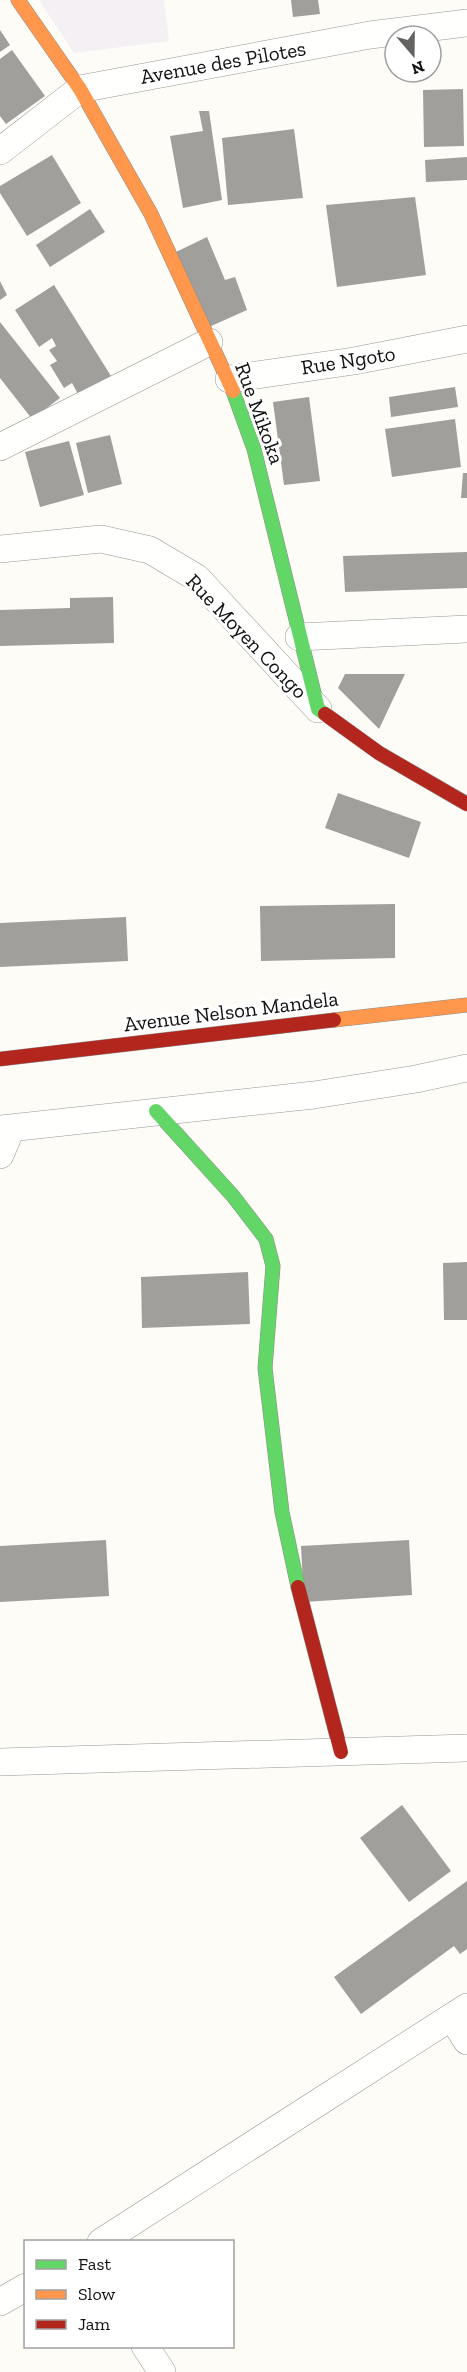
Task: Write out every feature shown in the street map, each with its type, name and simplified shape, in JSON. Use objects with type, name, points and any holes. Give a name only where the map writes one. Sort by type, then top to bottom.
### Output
[{"type":"street","name":"Rue Mikoka","points":[[18,0],[80,89],[151,214],[209,342],[229,379],[254,449],[318,709]]},
{"type":"street","name":"Avenue des Pilotes","points":[[0,151],[80,89],[370,35],[467,23]]},
{"type":"street","name":"Rue Ngoto","points":[[229,379],[354,360],[467,339]]},
{"type":"street","points":[[0,447],[209,342]]},
{"type":"street","name":"Rue Moyen Congo","points":[[0,549],[101,539],[150,550],[197,578],[318,709]]},
{"type":"street","points":[[299,638],[467,628]]},
{"type":"street","points":[[318,709],[379,753],[467,804]]},
{"type":"street","name":"Avenue Nelson Mandela","points":[[0,1059],[467,1005]]},
{"type":"street","points":[[0,1155],[5,1129],[314,1095],[416,1079],[467,1068]]},
{"type":"street","points":[[156,1112],[233,1196],[266,1239],[273,1266],[265,1368],[282,1512],[302,1607],[341,1752]]},
{"type":"street","points":[[0,1762],[467,1748]]},
{"type":"street","points":[[103,2240],[459,2013],[467,2041]]},
{"type":"street","points":[[0,2302],[24,2288]]},
{"type":"street","points":[[146,2348],[162,2372]]},
{"type":"shaded area","points":[[39,0],[164,0],[169,41],[74,53]]},
{"type":"building","points":[[291,0],[318,0],[320,14],[293,17]]},
{"type":"building","points":[[0,30],[10,45],[0,52]]},
{"type":"building","points":[[12,50],[45,96],[6,124],[0,116],[0,59]]},
{"type":"building","points":[[463,89],[464,146],[424,147],[423,90]]},
{"type":"building","points":[[199,111],[209,111],[222,200],[183,208],[170,136],[203,131]]},
{"type":"building","points":[[294,129],[303,198],[228,205],[222,138]]},
{"type":"building","points":[[52,155],[81,203],[27,236],[0,193],[0,186]]},
{"type":"building","points":[[467,157],[467,180],[426,182],[425,160]]},
{"type":"building","points":[[415,197],[426,275],[337,287],[326,205]]},
{"type":"building","points":[[90,209],[105,232],[50,267],[36,245]]},
{"type":"building","points":[[207,237],[225,280],[235,277],[247,310],[209,327],[176,252]]},
{"type":"building","points":[[0,281],[7,295],[0,300]]},
{"type":"building","points":[[54,285],[111,376],[79,396],[72,383],[64,388],[50,365],[57,361],[49,350],[56,346],[52,338],[39,347],[15,310]]},
{"type":"building","points":[[0,322],[60,398],[32,419],[0,378]]},
{"type":"building","points":[[455,387],[458,407],[391,417],[389,397]]},
{"type":"building","points":[[309,397],[320,481],[284,485],[273,402]]},
{"type":"building","points":[[455,419],[461,467],[392,477],[385,429]]},
{"type":"building","points":[[110,435],[122,484],[88,493],[76,443]]},
{"type":"building","points":[[69,441],[84,495],[40,507],[25,452]]},
{"type":"building","points":[[463,473],[467,473],[467,498],[461,498]]},
{"type":"building","points":[[467,552],[467,588],[345,592],[343,556]]},
{"type":"building","points":[[113,597],[114,643],[0,646],[0,610],[70,608],[70,598]]},
{"type":"building","points":[[345,674],[405,674],[379,729],[338,688]]},
{"type":"building","points":[[338,793],[421,822],[409,858],[325,828]]},
{"type":"building","points":[[395,904],[395,958],[261,961],[260,906]]},
{"type":"building","points":[[126,917],[128,961],[0,967],[0,923]]},
{"type":"building","points":[[467,1262],[467,1320],[444,1320],[443,1263]]},
{"type":"building","points":[[248,1272],[250,1324],[142,1328],[141,1277]]},
{"type":"building","points":[[106,1540],[109,1596],[0,1602],[0,1546]]},
{"type":"building","points":[[409,1540],[412,1595],[304,1602],[301,1546]]},
{"type":"building","points":[[402,1805],[451,1871],[409,1902],[360,1838]]},
{"type":"building","points":[[467,1881],[467,1949],[460,1954],[454,1946],[361,2014],[334,1977]]},
{"type":"traffic: fast","points":[[233,391],[254,449],[318,709],[325,714]]},
{"type":"traffic: fast","points":[[156,1111],[233,1196],[266,1239],[273,1266],[265,1368],[282,1512],[298,1587]]},
{"type":"traffic: slow","points":[[18,0],[80,89],[151,214],[233,391]]},
{"type":"traffic: slow","points":[[334,1020],[467,1005]]},
{"type":"traffic: jam","points":[[325,714],[379,753],[467,804]]},
{"type":"traffic: jam","points":[[0,1059],[334,1020]]},
{"type":"traffic: jam","points":[[298,1587],[341,1752]]}]
